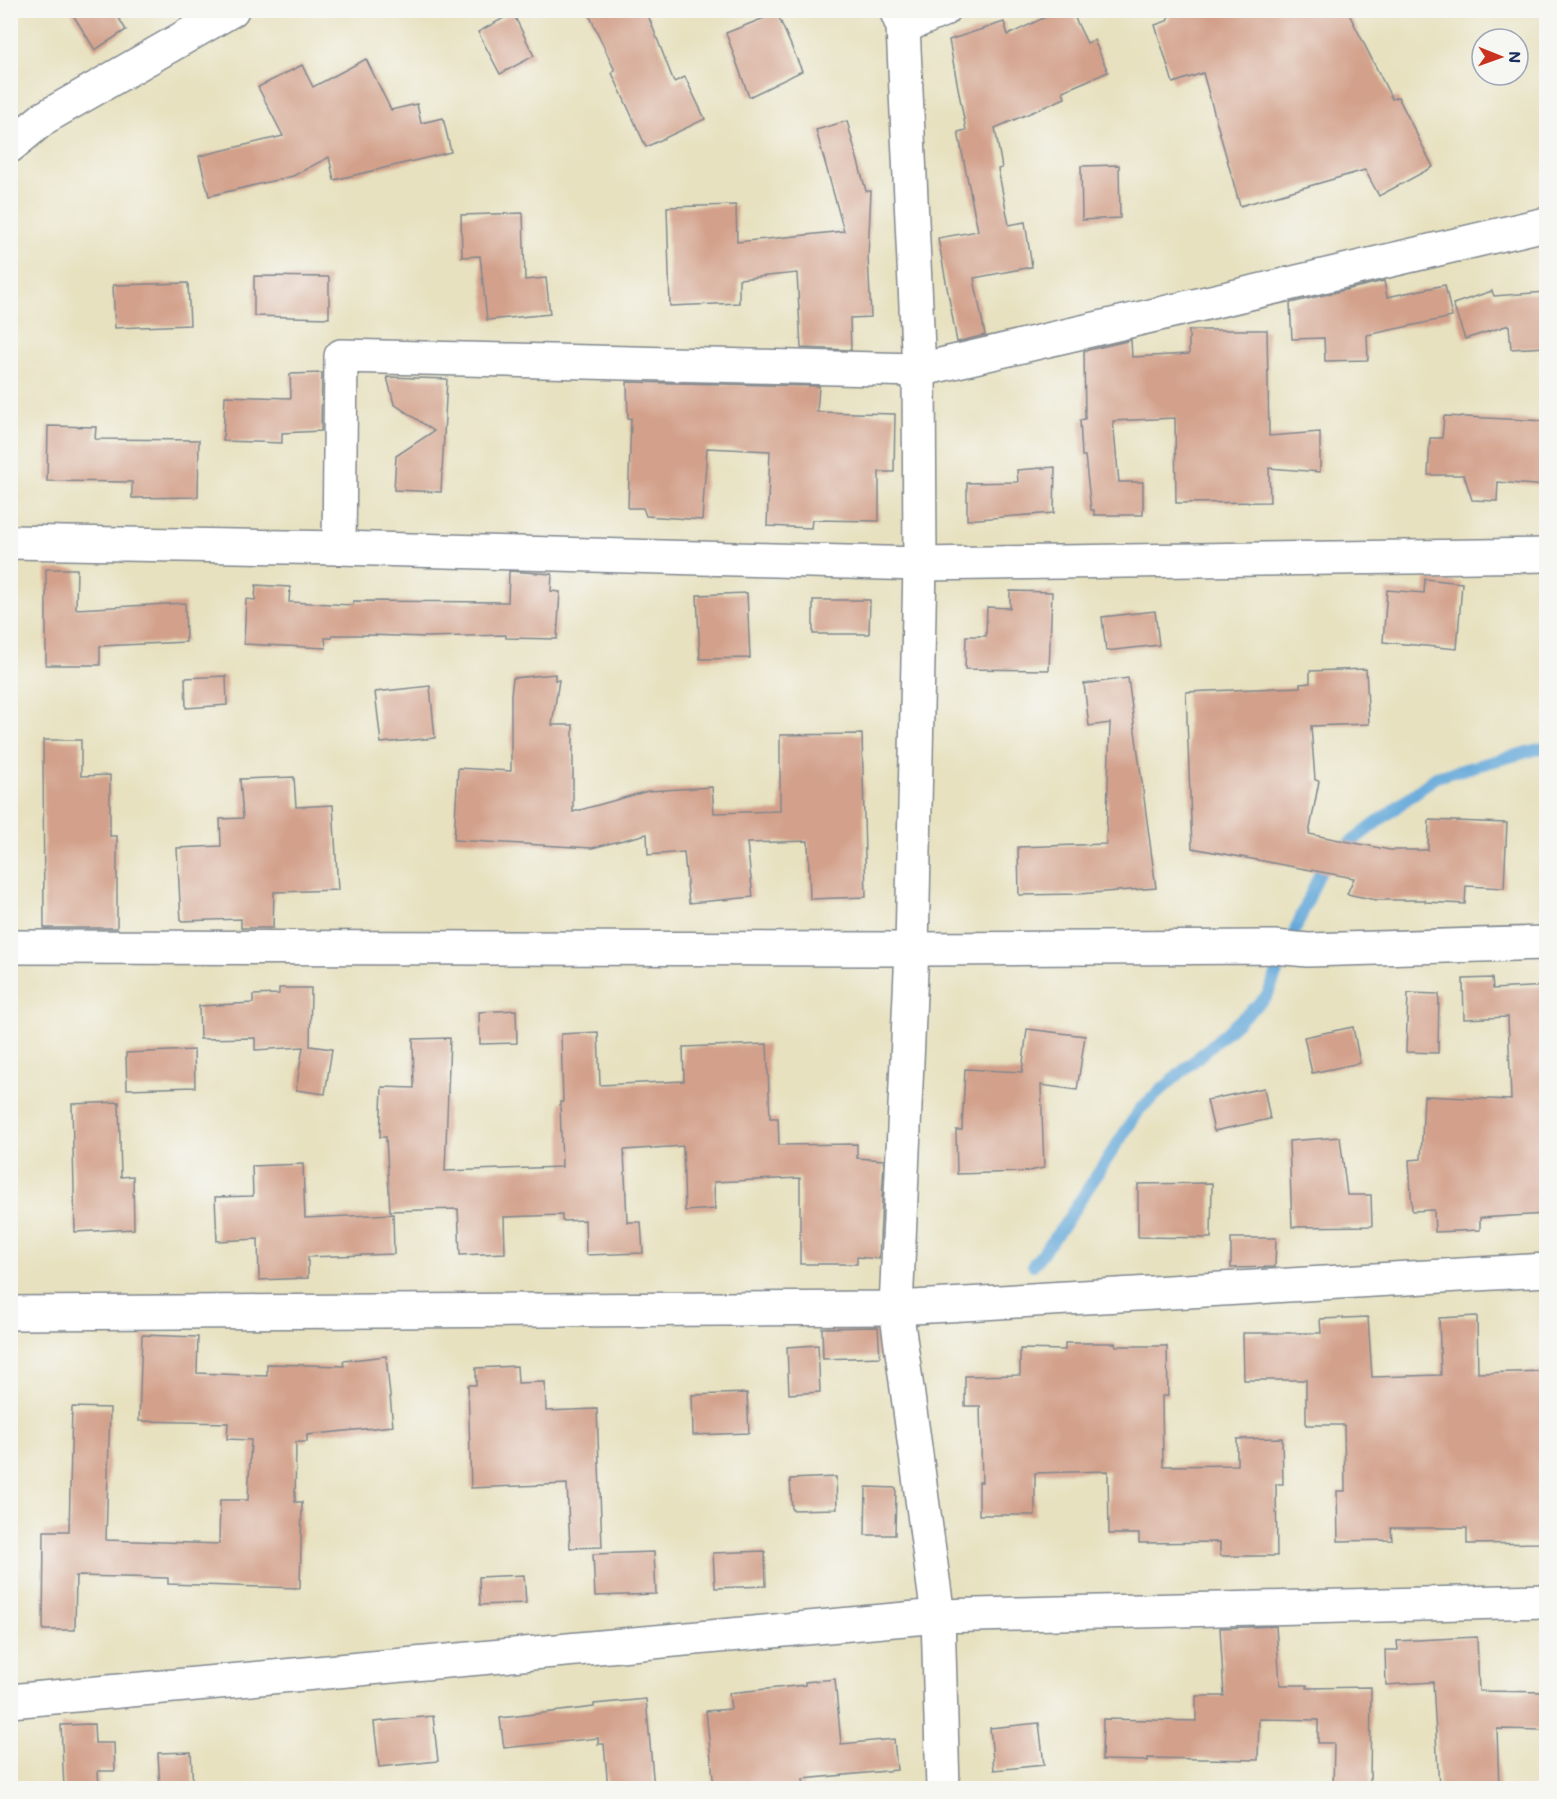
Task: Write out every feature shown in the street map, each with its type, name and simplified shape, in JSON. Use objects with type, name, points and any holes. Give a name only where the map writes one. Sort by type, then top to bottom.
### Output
[{"type":"street","points":[[10,146],[44,118],[232,10]]},
{"type":"street","points":[[943,10],[900,19],[919,370],[920,564],[912,949],[896,1308],[938,1616],[943,1788]]},
{"type":"street","points":[[339,548],[341,356],[919,370],[1546,224]]},
{"type":"street","points":[[10,542],[339,548],[920,564],[1546,555]]},
{"type":"street","points":[[10,947],[912,949],[1274,947],[1308,950],[1546,943]]},
{"type":"street","points":[[10,1313],[896,1308],[1546,1270]]},
{"type":"street","points":[[10,1701],[938,1616],[1546,1601]]},
{"type":"building","points":[[70,10],[114,10],[126,30],[95,50]]},
{"type":"building","points":[[587,10],[646,10],[674,82],[685,77],[705,119],[646,147],[612,73],[615,71]]},
{"type":"building","points":[[1060,10],[1071,10],[1087,43],[1094,40],[1108,72],[1063,91],[1065,98],[995,128],[1002,168],[998,169],[1009,225],[1025,222],[1032,267],[974,278],[985,335],[957,342],[938,238],[978,231],[958,132],[966,130],[949,40],[1004,22],[1008,35]]},
{"type":"building","points":[[1171,10],[1347,10],[1392,99],[1398,97],[1433,167],[1379,196],[1365,170],[1240,206],[1203,73],[1173,83],[1155,25],[1167,21]]},
{"type":"building","points":[[513,13],[534,56],[500,74],[478,32]]},
{"type":"building","points":[[777,13],[802,71],[749,97],[726,33]]},
{"type":"building","points":[[366,59],[391,110],[417,104],[421,123],[443,118],[451,152],[334,180],[329,157],[293,176],[209,196],[199,156],[283,136],[258,87],[302,65],[313,87]]},
{"type":"building","points":[[847,121],[866,191],[871,191],[868,257],[871,317],[850,318],[851,350],[801,348],[797,273],[739,279],[739,303],[670,306],[667,207],[736,205],[737,242],[844,231],[816,130]]},
{"type":"building","points":[[1119,165],[1120,218],[1082,220],[1081,166]]},
{"type":"building","points":[[523,213],[525,280],[546,278],[550,314],[487,320],[480,256],[462,257],[461,215]]},
{"type":"building","points":[[254,276],[329,277],[329,318],[254,316]]},
{"type":"building","points":[[1384,281],[1387,297],[1445,285],[1452,317],[1367,335],[1368,360],[1325,361],[1324,338],[1292,339],[1290,303]]},
{"type":"building","points":[[188,283],[190,325],[115,328],[113,285]]},
{"type":"building","points":[[1492,291],[1494,296],[1546,292],[1546,347],[1511,349],[1509,325],[1465,339],[1453,304]]},
{"type":"building","points":[[1189,330],[1267,330],[1269,436],[1320,432],[1320,472],[1269,468],[1270,502],[1176,503],[1175,418],[1113,421],[1119,482],[1143,482],[1143,515],[1094,515],[1094,510],[1091,510],[1085,456],[1082,456],[1080,420],[1085,419],[1084,351],[1131,340],[1132,357],[1189,354]]},
{"type":"building","points":[[322,373],[321,431],[282,433],[282,443],[223,441],[225,396],[291,398],[290,374]]},
{"type":"building","points":[[387,377],[447,379],[441,492],[394,490],[396,456],[434,431],[394,404]]},
{"type":"building","points":[[627,382],[819,386],[817,412],[895,414],[894,472],[879,472],[879,521],[812,520],[811,528],[767,526],[770,451],[707,448],[702,520],[646,516],[643,508],[628,508],[631,418],[628,419]]},
{"type":"building","points":[[1444,416],[1546,421],[1546,486],[1498,482],[1497,501],[1472,500],[1464,475],[1428,475],[1430,438],[1442,438]]},
{"type":"building","points":[[48,426],[96,427],[95,439],[199,440],[198,497],[132,498],[132,482],[47,481]]},
{"type":"building","points":[[1055,467],[1054,513],[967,520],[967,483],[1018,482],[1017,470]]},
{"type":"building","points":[[46,569],[77,569],[76,609],[185,603],[186,642],[100,646],[100,665],[46,665]]},
{"type":"building","points":[[509,571],[552,574],[551,591],[560,592],[557,639],[506,638],[506,635],[426,637],[332,635],[332,638],[325,638],[326,648],[244,644],[246,599],[255,600],[256,585],[290,587],[289,602],[353,605],[353,601],[508,602]]},
{"type":"building","points":[[1425,579],[1462,583],[1457,649],[1383,642],[1387,590],[1424,593]]},
{"type":"building","points":[[1010,591],[1052,592],[1049,670],[965,669],[966,636],[986,636],[987,607],[1010,608]]},
{"type":"building","points":[[747,593],[750,658],[700,659],[697,595]]},
{"type":"building","points":[[813,600],[870,600],[869,634],[813,634]]},
{"type":"building","points":[[1155,611],[1159,645],[1106,651],[1102,617]]},
{"type":"building","points":[[1366,669],[1369,724],[1311,726],[1315,780],[1319,781],[1309,834],[1390,850],[1428,850],[1429,820],[1507,823],[1504,888],[1466,886],[1465,904],[1425,902],[1425,900],[1376,900],[1347,894],[1354,878],[1192,848],[1186,692],[1300,687],[1300,684],[1310,683],[1310,671]]},
{"type":"building","points":[[555,674],[555,680],[559,680],[552,725],[573,725],[573,812],[648,791],[712,787],[714,813],[780,811],[780,735],[862,734],[866,897],[810,899],[808,841],[747,843],[753,897],[689,903],[684,852],[648,855],[647,834],[592,848],[454,840],[458,768],[511,771],[513,678]]},
{"type":"building","points":[[226,676],[227,705],[186,708],[185,678]]},
{"type":"building","points":[[1128,678],[1156,888],[1079,894],[1019,895],[1018,847],[1106,844],[1110,723],[1089,726],[1084,684]]},
{"type":"building","points":[[430,686],[435,738],[381,743],[375,692]]},
{"type":"building","points":[[43,740],[81,740],[81,776],[110,775],[110,836],[117,836],[117,928],[44,928]]},
{"type":"building","points":[[294,777],[296,807],[333,805],[338,890],[274,892],[273,928],[241,928],[241,919],[181,921],[177,848],[221,846],[220,819],[243,818],[240,779]]},
{"type":"building","points":[[1492,978],[1493,989],[1546,986],[1546,1214],[1480,1218],[1480,1230],[1435,1232],[1434,1210],[1412,1211],[1409,1160],[1421,1159],[1424,1096],[1511,1100],[1508,1017],[1464,1019],[1463,979]]},
{"type":"building","points":[[279,988],[311,988],[310,1046],[332,1049],[325,1094],[296,1090],[303,1047],[255,1050],[255,1038],[200,1039],[199,1006],[253,1003],[253,995],[279,994]]},
{"type":"building","points":[[1408,993],[1439,994],[1438,1053],[1406,1052]]},
{"type":"building","points":[[516,1010],[517,1043],[480,1044],[479,1012]]},
{"type":"building","points":[[1353,1027],[1360,1063],[1312,1073],[1304,1037]]},
{"type":"building","points":[[1027,1029],[1085,1036],[1077,1090],[1041,1085],[1044,1168],[1024,1172],[957,1174],[956,1130],[962,1130],[965,1069],[1022,1072]]},
{"type":"building","points":[[598,1032],[600,1085],[684,1081],[683,1047],[767,1044],[770,1118],[778,1118],[779,1145],[857,1144],[857,1158],[884,1160],[879,1259],[857,1257],[857,1264],[800,1264],[800,1178],[714,1182],[715,1209],[685,1211],[683,1146],[624,1150],[627,1222],[641,1222],[643,1253],[586,1255],[585,1220],[562,1221],[562,1215],[504,1217],[505,1253],[460,1255],[458,1209],[390,1211],[386,1137],[380,1137],[382,1087],[414,1088],[413,1039],[450,1038],[445,1171],[562,1167],[561,1034]]},
{"type":"building","points":[[194,1050],[195,1087],[127,1089],[126,1053]]},
{"type":"building","points":[[1264,1088],[1270,1119],[1214,1131],[1207,1100]]},
{"type":"building","points":[[119,1102],[121,1177],[133,1176],[134,1229],[75,1232],[72,1104]]},
{"type":"building","points":[[1340,1137],[1347,1195],[1371,1195],[1372,1226],[1292,1227],[1289,1141]]},
{"type":"building","points":[[303,1164],[305,1218],[393,1214],[394,1254],[308,1257],[308,1278],[259,1280],[258,1239],[217,1241],[215,1197],[253,1196],[252,1166]]},
{"type":"building","points":[[1212,1183],[1211,1238],[1138,1237],[1138,1184]]},
{"type":"building","points":[[1231,1238],[1276,1238],[1275,1267],[1231,1268]]},
{"type":"building","points":[[1477,1316],[1478,1373],[1546,1371],[1546,1543],[1467,1544],[1467,1528],[1391,1528],[1392,1540],[1338,1541],[1337,1491],[1345,1491],[1344,1425],[1306,1425],[1306,1380],[1244,1380],[1243,1333],[1321,1333],[1320,1319],[1368,1317],[1372,1377],[1441,1375],[1439,1318]]},
{"type":"building","points":[[878,1327],[880,1357],[823,1359],[822,1328]]},
{"type":"building","points":[[142,1335],[198,1337],[197,1373],[267,1376],[267,1364],[344,1366],[343,1361],[386,1356],[393,1426],[307,1435],[307,1442],[296,1442],[295,1502],[302,1502],[300,1588],[168,1584],[168,1578],[76,1576],[75,1630],[43,1630],[44,1531],[69,1531],[72,1407],[110,1408],[106,1540],[219,1544],[220,1500],[248,1500],[251,1440],[227,1439],[228,1423],[139,1421]]},
{"type":"building","points":[[1065,1343],[1167,1346],[1168,1396],[1162,1396],[1163,1466],[1237,1465],[1237,1439],[1282,1438],[1283,1484],[1276,1484],[1277,1556],[1220,1556],[1220,1542],[1139,1543],[1139,1534],[1109,1534],[1108,1471],[1035,1473],[1035,1515],[979,1515],[979,1482],[982,1482],[980,1406],[965,1406],[965,1376],[1020,1375],[1020,1349],[1065,1350]]},
{"type":"building","points":[[818,1345],[820,1392],[789,1394],[787,1347]]},
{"type":"building","points":[[517,1366],[518,1383],[545,1382],[546,1411],[597,1409],[602,1547],[570,1548],[567,1484],[471,1488],[468,1385],[476,1385],[476,1368]]},
{"type":"building","points":[[747,1393],[749,1433],[693,1435],[692,1395]]},
{"type":"building","points":[[836,1477],[837,1509],[792,1510],[790,1479]]},
{"type":"building","points":[[866,1487],[896,1488],[895,1535],[865,1535]]},
{"type":"building","points":[[765,1551],[766,1586],[715,1588],[713,1553]]},
{"type":"building","points":[[654,1552],[656,1594],[595,1596],[593,1554]]},
{"type":"building","points":[[524,1575],[526,1603],[480,1605],[479,1577]]},
{"type":"building","points":[[1276,1626],[1280,1685],[1307,1685],[1307,1688],[1371,1687],[1370,1788],[1333,1788],[1334,1743],[1318,1743],[1318,1720],[1259,1719],[1258,1760],[1148,1758],[1148,1761],[1102,1760],[1103,1719],[1196,1721],[1196,1696],[1224,1696],[1220,1628]]},
{"type":"building","points":[[1477,1637],[1479,1691],[1546,1692],[1546,1730],[1497,1729],[1499,1788],[1439,1788],[1433,1682],[1386,1685],[1385,1650],[1398,1650],[1397,1641]]},
{"type":"building","points":[[835,1679],[841,1744],[894,1739],[897,1770],[803,1779],[804,1788],[714,1788],[706,1711],[731,1709],[729,1693],[805,1685],[805,1682]]},
{"type":"building","points":[[646,1699],[654,1788],[608,1788],[604,1744],[598,1744],[598,1738],[504,1748],[500,1718]]},
{"type":"building","points":[[433,1716],[438,1761],[379,1767],[374,1722]]},
{"type":"building","points":[[1039,1723],[1044,1765],[994,1770],[990,1728]]},
{"type":"building","points":[[94,1724],[95,1743],[114,1743],[115,1771],[98,1771],[99,1788],[64,1788],[61,1725]]},
{"type":"building","points":[[191,1752],[193,1788],[160,1788],[158,1753]]},
{"type":"waterway","points":[[1033,1265],[1064,1225],[1140,1109],[1267,996],[1324,863],[1436,777],[1546,747]]}]
